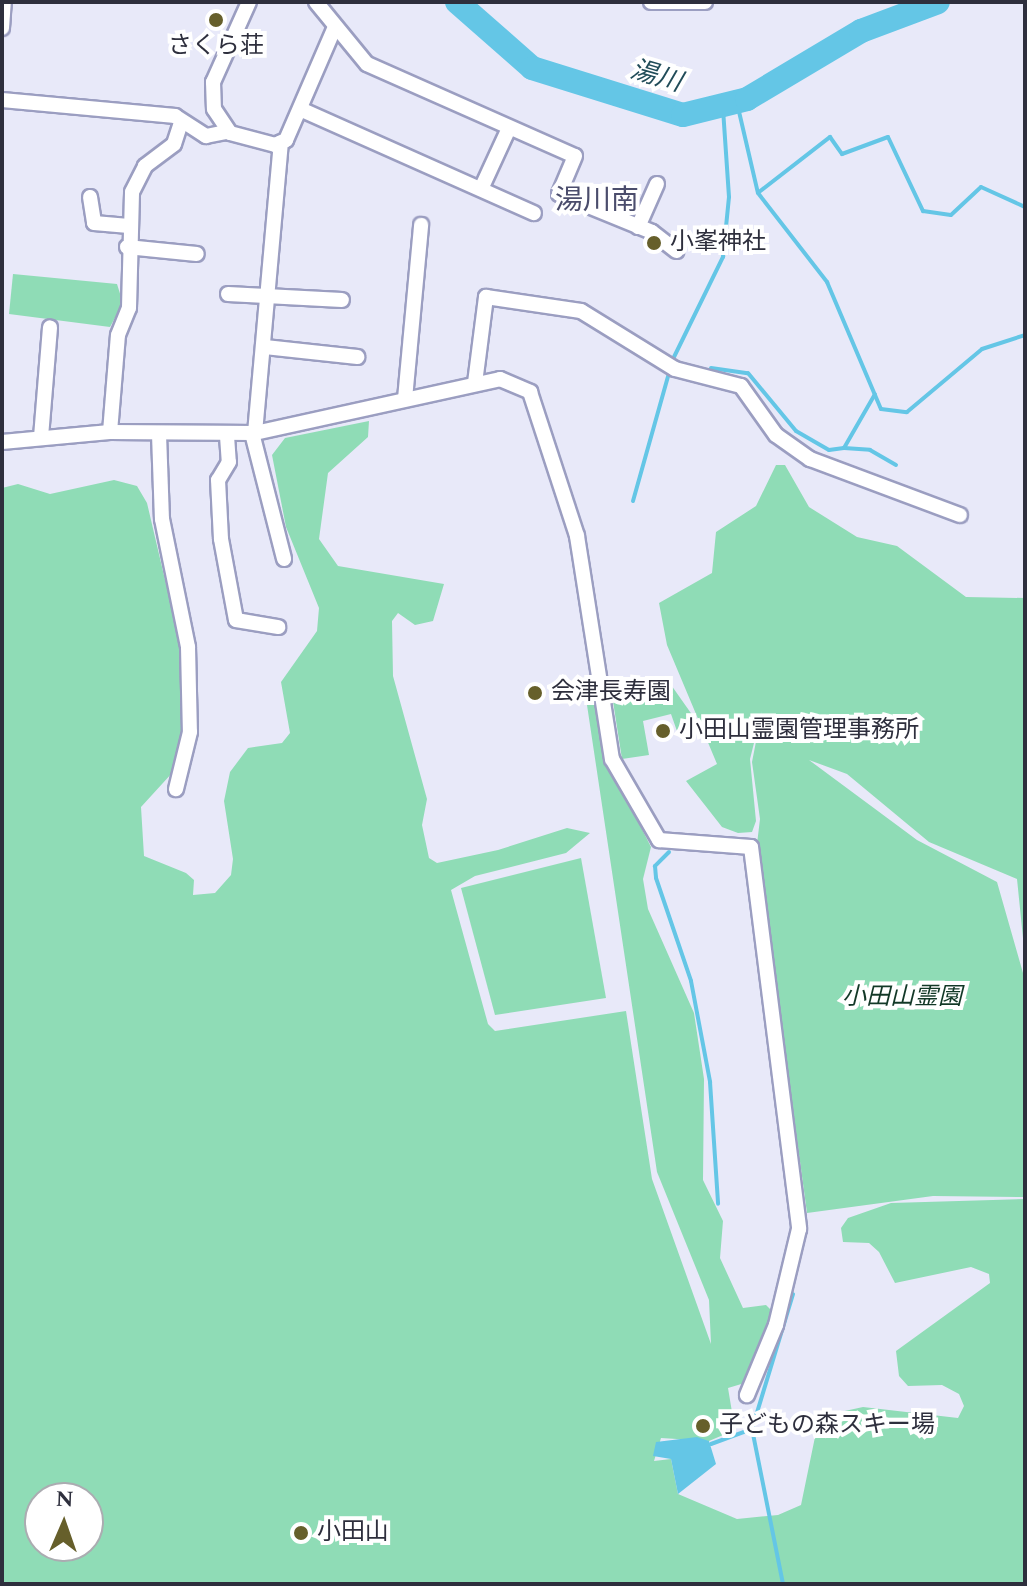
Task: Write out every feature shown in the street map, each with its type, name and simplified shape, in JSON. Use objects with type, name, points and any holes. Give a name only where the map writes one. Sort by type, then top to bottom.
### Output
[{"type":"street","points":[[2,28],[4,2]]},
{"type":"street","points":[[227,132],[214,109],[213,82],[249,2]]},
{"type":"street","points":[[316,2],[334,29],[367,64],[575,156],[559,194],[638,227],[676,251]]},
{"type":"street","points":[[651,2],[705,2]]},
{"type":"street","points":[[284,559],[254,433],[270,296],[281,142],[300,109],[334,29]]},
{"type":"street","points":[[2,100],[181,123],[206,136],[227,132],[281,142]]},
{"type":"street","points":[[300,109],[534,213]]},
{"type":"street","points":[[110,432],[118,335],[129,308],[127,247],[137,175],[174,144],[181,123]]},
{"type":"street","points":[[481,189],[509,128]]},
{"type":"street","points":[[638,227],[657,184]]},
{"type":"street","points":[[90,197],[94,223],[129,226]]},
{"type":"street","points":[[405,399],[421,225]]},
{"type":"street","points":[[127,247],[197,254]]},
{"type":"street","points":[[228,294],[342,300]]},
{"type":"street","points":[[475,383],[486,297],[541,300],[581,311],[675,369],[741,386],[776,435],[810,459],[960,515]]},
{"type":"street","points":[[41,437],[50,327]]},
{"type":"street","points":[[265,347],[357,357]]},
{"type":"street","points":[[2,442],[110,432],[227,436],[254,433],[475,383],[513,380],[535,402],[577,536],[612,759],[648,828],[659,840],[751,847],[799,1229],[776,1325],[747,1395]]},
{"type":"street","points":[[159,434],[160,506],[188,647],[190,732],[176,789]]},
{"type":"street","points":[[227,436],[229,462],[218,480],[221,539],[236,620],[278,627]]},
{"type":"green space","points":[[13,274],[117,284],[123,303],[110,327],[9,314]]},
{"type":"green space","points":[[369,421],[368,437],[328,473],[319,539],[338,566],[444,584],[433,621],[415,625],[398,613],[392,621],[393,676],[427,799],[422,825],[429,858],[437,863],[498,850],[567,828],[590,833],[566,853],[475,876],[451,890],[488,1024],[495,1031],[626,1011],[652,1179],[711,1344],[709,1300],[657,1172],[584,685],[595,688],[611,768],[651,847],[643,879],[648,909],[694,1013],[704,1079],[703,1180],[723,1221],[720,1258],[743,1308],[766,1305],[774,1313],[748,1382],[728,1388],[735,1430],[709,1441],[661,1438],[654,1461],[671,1459],[678,1494],[737,1519],[778,1515],[801,1505],[815,1437],[831,1414],[863,1407],[958,1418],[964,1406],[959,1394],[942,1385],[908,1386],[899,1376],[896,1351],[990,1283],[989,1274],[971,1267],[895,1283],[879,1252],[869,1243],[843,1242],[841,1228],[848,1218],[891,1203],[1025,1199],[1025,1584],[2,1584],[2,488],[18,484],[50,494],[114,480],[137,486],[147,503],[181,648],[185,730],[173,772],[141,807],[144,856],[186,873],[194,880],[193,895],[215,893],[231,875],[233,859],[224,801],[230,772],[248,748],[282,743],[290,733],[281,682],[317,631],[319,608],[286,527],[272,455],[285,438]]},
{"type":"green space","name":"小田山霊園","points":[[776,465],[785,465],[809,507],[857,537],[897,546],[966,597],[1025,598],[1025,958],[1017,879],[929,842],[847,774],[809,760],[917,840],[997,882],[1025,980],[1025,1197],[933,1196],[807,1213],[757,844],[760,819],[752,762],[762,711],[750,759],[756,821],[752,832],[738,833],[722,827],[686,781],[717,764],[667,645],[659,603],[712,573],[716,532],[756,506]]},
{"type":"green space","points":[[669,682],[700,726],[678,734],[671,714],[643,721],[649,755],[622,759],[612,695]]},
{"type":"green space","points":[[581,858],[606,998],[495,1015],[461,888]]},
{"type":"water","points":[[697,1437],[709,1441],[716,1464],[678,1494],[671,1459],[653,1456],[656,1442]]},
{"type":"waterway","name":"湯川","points":[[457,2],[532,68],[683,115],[747,99],[861,31],[938,2]]},
{"type":"waterway","points":[[737,103],[758,193],[827,282],[881,409],[907,412],[982,349],[1025,335]]},
{"type":"waterway","points":[[633,501],[673,359],[723,257],[729,197],[723,109]]},
{"type":"waterway","points":[[759,192],[830,137],[842,154],[888,137],[923,211],[951,215],[981,187],[1025,207]]},
{"type":"waterway","points":[[711,368],[748,373],[796,431],[829,450],[844,448],[875,394]]},
{"type":"waterway","points":[[844,448],[870,450],[896,465]]},
{"type":"waterway","points":[[669,852],[655,866],[656,878],[691,981],[710,1082],[718,1204]]},
{"type":"waterway","points":[[783,1584],[752,1429],[793,1294]]},
{"type":"waterway","points":[[711,1444],[752,1429]]},
{"type":"place","name":"さくら荘","points":[[216,20]]},
{"type":"place","name":"小峯神社","points":[[654,243]]},
{"type":"place","name":"会津長寿園","points":[[535,693]]},
{"type":"place","name":"小田山霊園管理事務所","points":[[663,731]]},
{"type":"place","name":"子どもの森スキー場","points":[[703,1426]]},
{"type":"place","name":"小田山","points":[[301,1533]]},
{"type":"district","name":"湯川南","points":[[597,201]]}]
